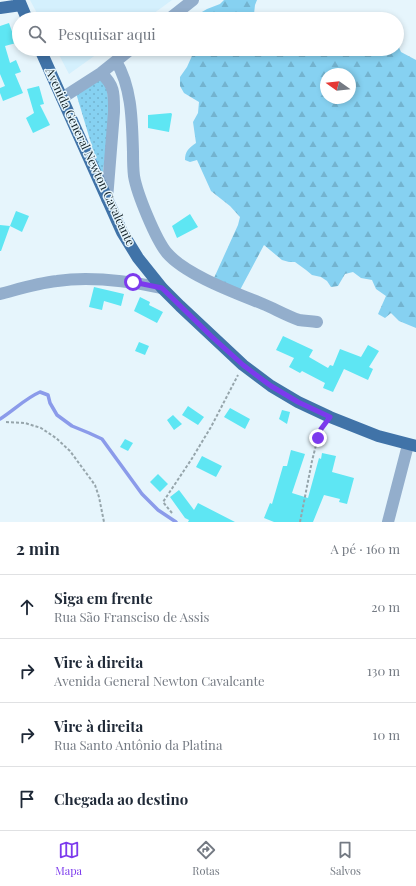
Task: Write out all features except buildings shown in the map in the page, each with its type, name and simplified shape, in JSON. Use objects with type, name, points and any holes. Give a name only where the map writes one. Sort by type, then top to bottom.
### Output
[{"type":"main road","points":[[0,8],[20,3]]},
{"type":"main road","name":"Avenida General Newton Cavalcante","points":[[43,56],[122,232],[138,258],[162,288],[243,365],[271,386],[298,402],[330,417],[372,434],[412,445]]},
{"type":"street","points":[[178,12],[193,0]]},
{"type":"street","points":[[62,98],[101,73],[123,56]]},
{"type":"street","points":[[116,61],[123,72],[127,86],[136,186],[146,213],[166,252],[174,260],[197,275],[300,320],[317,322]]},
{"type":"street","points":[[101,73],[109,81],[113,89],[114,98],[107,199]]},
{"type":"street","points":[[0,294],[57,281],[92,279],[133,282],[162,288]]},
{"type":"street","points":[[388,522],[412,445]]},
{"type":"path","points":[[172,513],[162,502],[207,434],[243,365]]},
{"type":"path","points":[[300,522],[308,478],[318,438],[321,429],[330,417]]},
{"type":"path","points":[[6,422],[24,423],[41,428],[56,438],[70,451],[95,485],[104,522]]},
{"type":"shaded area","points":[[30,0],[172,0],[156,12],[36,12]]},
{"type":"shaded area","points":[[60,56],[94,56],[69,74]]},
{"type":"green space","points":[[224,0],[257,0],[254,12],[202,12],[220,4]]},
{"type":"green space","points":[[404,54],[416,60],[416,328],[399,321],[391,313],[385,318],[378,314],[386,296],[376,289],[372,280],[361,278],[353,272],[345,274],[338,286],[331,287],[327,281],[321,277],[312,275],[295,262],[282,260],[264,245],[240,290],[214,278],[238,225],[240,217],[230,206],[211,191],[197,160],[190,162],[185,160],[188,150],[196,143],[193,122],[198,113],[199,102],[184,93],[180,86],[180,77],[192,56],[404,56]]},
{"type":"green space","points":[[99,78],[106,82],[108,94],[108,131],[102,180],[76,93]]},
{"type":"waterway","points":[[0,419],[40,392],[48,395],[50,403],[57,415],[72,426],[102,439],[142,494],[158,510],[176,522]]},
{"type":"route","points":[[133,282],[162,288],[243,365],[271,386],[298,402],[330,417],[321,429],[318,438]]}]
